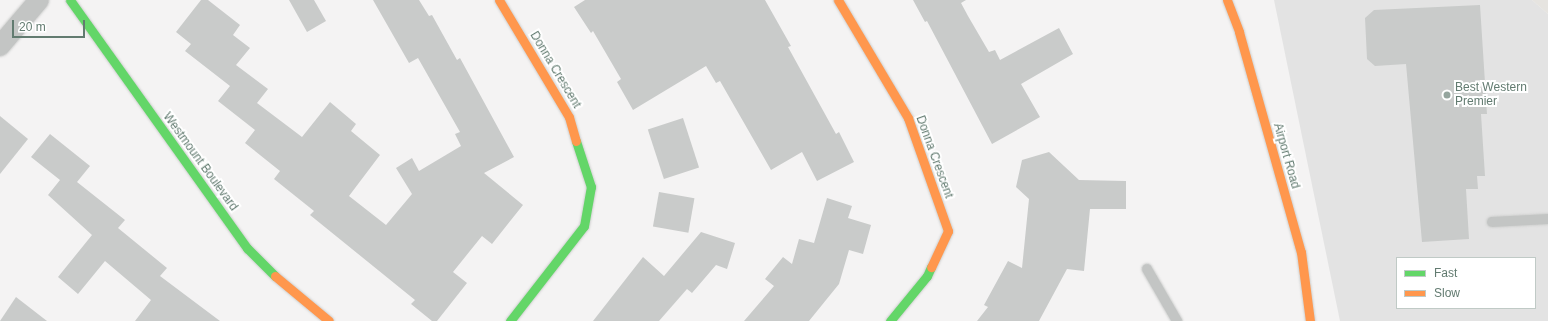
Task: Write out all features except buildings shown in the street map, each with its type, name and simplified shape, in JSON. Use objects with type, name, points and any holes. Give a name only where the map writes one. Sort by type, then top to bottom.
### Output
[{"type":"street","points":[[0,46],[39,0]]},
{"type":"street","name":"Westmount Boulevard","points":[[70,0],[247,248],[287,288],[329,321]]},
{"type":"street","name":"Donna Crescent","points":[[499,0],[569,117],[591,187],[584,226],[510,321]]},
{"type":"street","name":"Donna Crescent","points":[[838,0],[908,118],[948,231],[927,276],[890,321]]},
{"type":"street","name":"Airport Road","points":[[1227,0],[1239,32],[1301,252],[1310,321]]},
{"type":"lane","points":[[1492,222],[1548,219]]},
{"type":"lane","points":[[1147,269],[1177,321]]},
{"type":"shaded area","points":[[1274,0],[1532,0],[1548,14],[1548,321],[1340,321]]},
{"type":"shaded area","points":[[1532,0],[1548,0],[1548,14]]},
{"type":"traffic: fast","points":[[70,0],[247,248],[275,276]]},
{"type":"traffic: fast","points":[[510,321],[584,226],[591,187],[576,141]]},
{"type":"traffic: fast","points":[[890,321],[927,276],[931,267]]},
{"type":"traffic: slow","points":[[499,0],[569,117],[576,141]]},
{"type":"traffic: slow","points":[[838,0],[908,118],[948,231],[931,267]]},
{"type":"traffic: slow","points":[[1227,0],[1239,32],[1301,252],[1310,321]]},
{"type":"traffic: slow","points":[[275,276],[329,321]]},
{"type":"place","name":"Best Western Premier","points":[[1447,95]]}]
